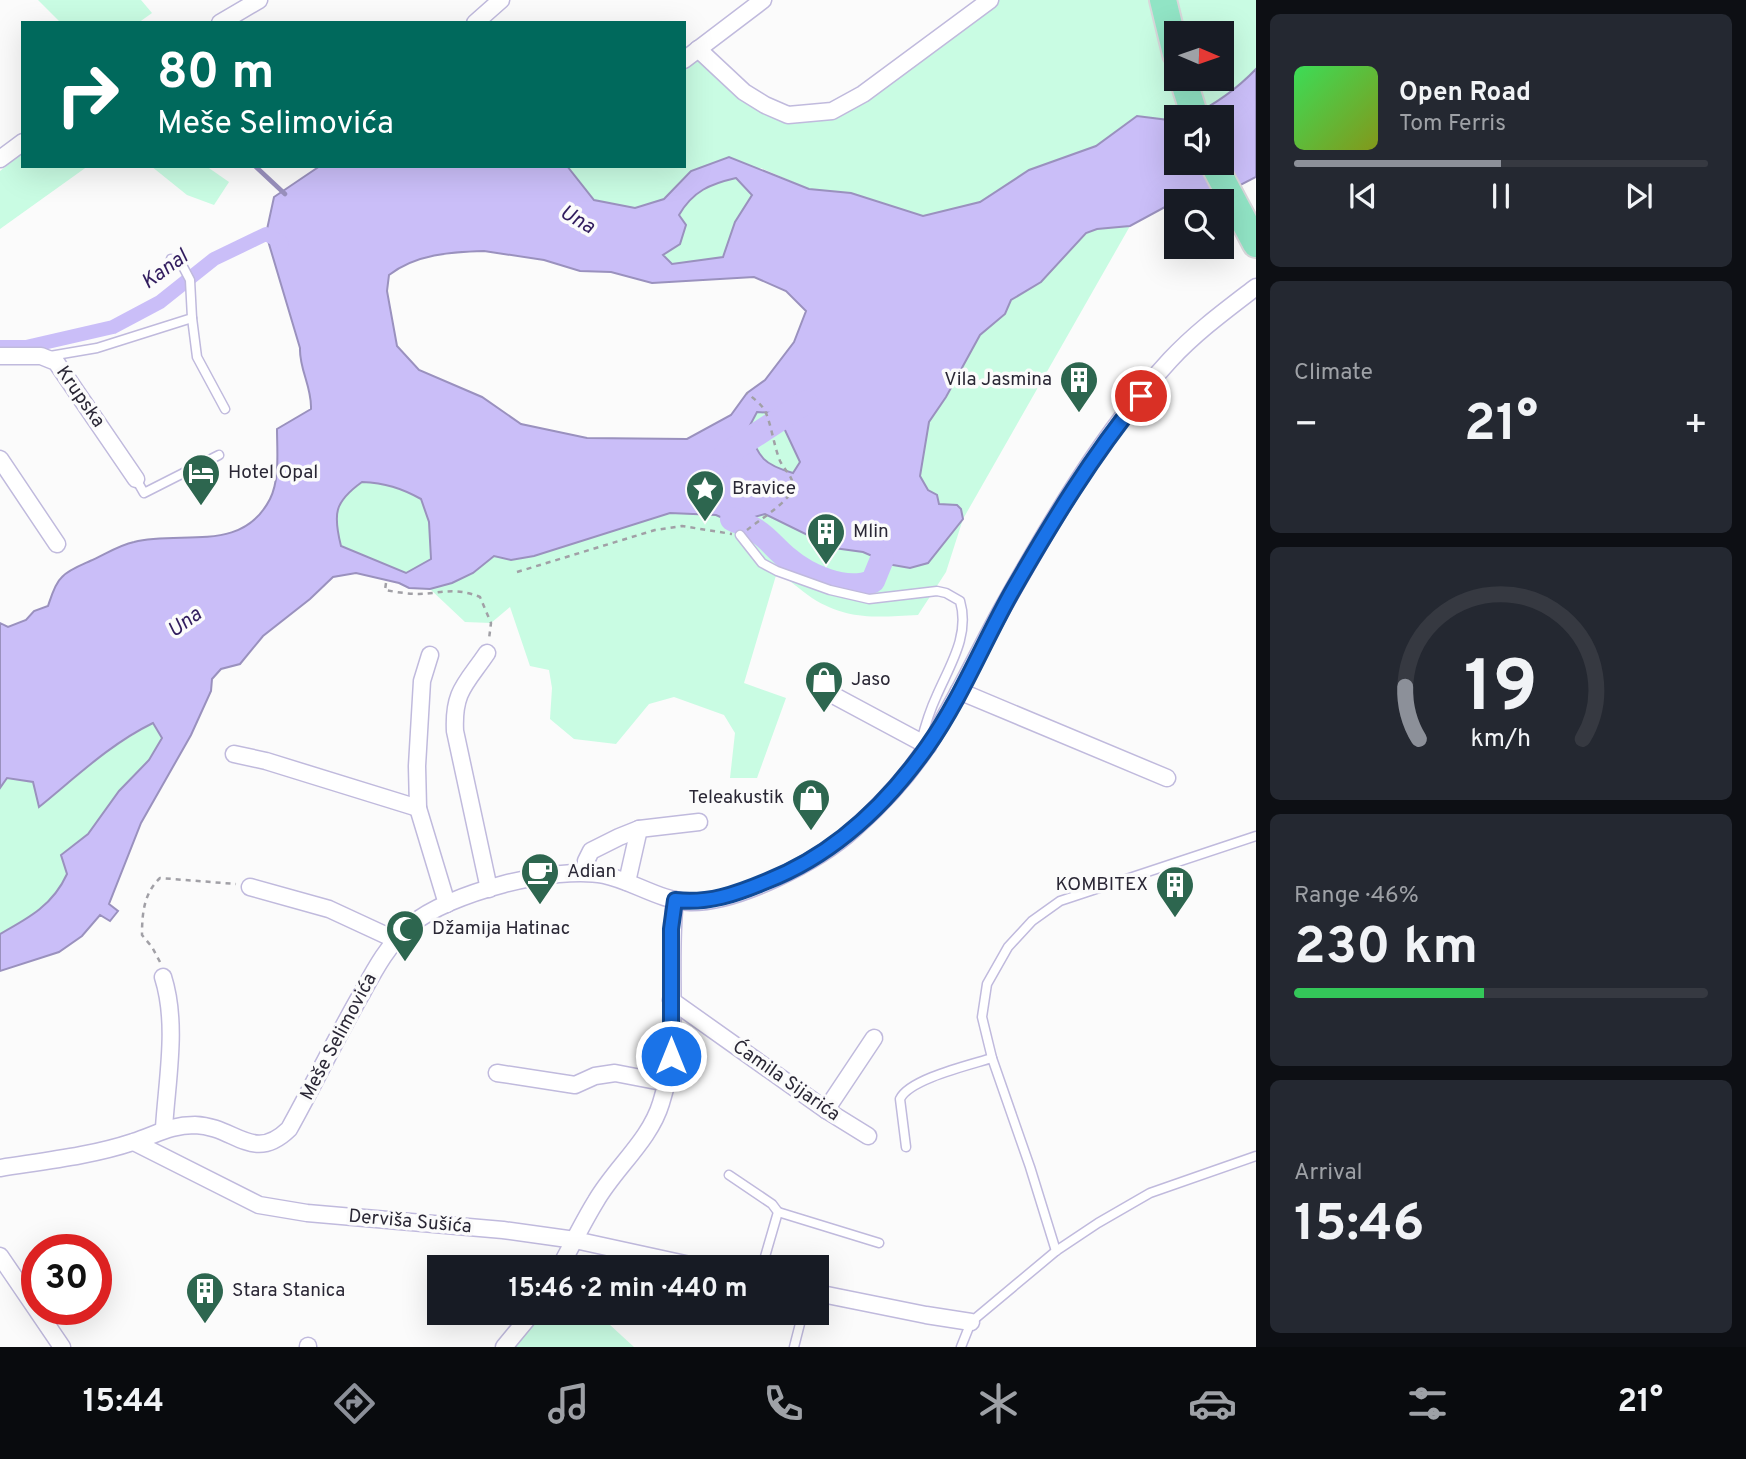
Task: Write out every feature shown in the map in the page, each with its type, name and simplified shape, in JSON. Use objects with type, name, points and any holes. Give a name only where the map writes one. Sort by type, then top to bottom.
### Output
[{"type":"main road","points":[[1163,0],[1168,21]]},
{"type":"main road","points":[[1220,175],[1256,244]]},
{"type":"street","points":[[223,21],[259,0]]},
{"type":"street","points":[[477,21],[501,0]]},
{"type":"street","points":[[686,58],[764,0]]},
{"type":"street","points":[[698,49],[744,92],[765,105],[788,115],[832,111],[863,94],[990,0]]},
{"type":"street","points":[[0,159],[21,143]]},
{"type":"street","name":"Meše Selimovića","points":[[0,1168],[134,1142],[164,1128],[187,1125],[211,1127],[249,1143],[272,1143],[289,1129],[351,1012],[396,940],[411,924],[447,904],[489,889],[557,874],[586,872],[627,882],[675,900],[717,900],[785,874],[852,831],[904,777],[959,691],[1050,526],[1097,453],[1171,359],[1256,287]]},
{"type":"street","name":"Krupska","points":[[0,356],[47,357],[62,367],[136,480]]},
{"type":"street","points":[[0,459],[57,544]]},
{"type":"street","points":[[487,653],[459,691],[455,703],[455,732],[489,889]]},
{"type":"street","points":[[430,655],[422,681],[417,766],[418,808],[447,904]]},
{"type":"street","points":[[959,691],[1167,778]]},
{"type":"street","points":[[831,694],[924,744]]},
{"type":"street","points":[[234,754],[266,761],[418,808]]},
{"type":"street","points":[[586,872],[586,861],[594,848],[639,829],[699,822]]},
{"type":"street","points":[[627,882],[639,829]]},
{"type":"street","points":[[250,887],[330,909],[396,940]]},
{"type":"street","points":[[567,1255],[596,1200],[646,1133],[661,1106],[671,1056],[671,929],[675,900]]},
{"type":"street","points":[[163,977],[169,995],[170,1018],[164,1128]]},
{"type":"street","name":"Ćamila Sijarića","points":[[671,1000],[826,1110],[868,1136]]},
{"type":"street","points":[[826,1110],[874,1038]]},
{"type":"street","points":[[497,1073],[575,1085],[595,1076],[615,1073],[667,1083]]},
{"type":"street","name":"Derviša Sušića","points":[[134,1142],[258,1205],[307,1213],[503,1230],[575,1240],[644,1255]]},
{"type":"street","points":[[0,1256],[62,1347]]},
{"type":"street","points":[[829,1295],[971,1322]]},
{"type":"street","points":[[504,1347],[522,1325]]},
{"type":"lane","points":[[175,260],[190,280],[197,358],[225,409]]},
{"type":"lane","points":[[47,357],[97,348],[192,318]]},
{"type":"lane","points":[[136,480],[144,493],[219,455]]},
{"type":"lane","points":[[740,535],[762,563],[830,590],[869,599],[937,592],[954,596],[960,601],[964,616],[960,642],[936,697],[924,744]]},
{"type":"lane","points":[[1056,1251],[992,1058],[982,1017],[987,984],[1008,947],[1032,921],[1060,901],[1256,836]]},
{"type":"lane","points":[[906,1147],[900,1099],[902,1093],[926,1081],[992,1058]]},
{"type":"lane","points":[[961,1347],[971,1322],[1056,1251],[1150,1192],[1256,1156]]},
{"type":"lane","points":[[729,1175],[772,1204],[778,1212],[879,1243]]},
{"type":"lane","points":[[765,1255],[778,1212]]},
{"type":"lane","points":[[794,1347],[800,1325]]},
{"type":"path","points":[[517,572],[655,530],[682,526],[740,535],[778,506],[793,489],[793,480],[781,463],[766,411],[747,393]]},
{"type":"path","points":[[386,583],[385,590],[392,592],[420,594],[442,590],[465,591],[480,597],[491,623],[487,653]]},
{"type":"path","points":[[163,977],[160,962],[142,935],[143,909],[151,886],[160,878],[234,883],[250,887]]},
{"type":"green space","points":[[38,0],[141,0],[152,13],[141,21],[59,21]]},
{"type":"green space","points":[[990,0],[1256,0],[1256,69],[1234,89],[1234,21],[1164,21],[1164,91],[1232,91],[1220,101],[1213,105],[1164,105],[1164,119],[1137,116],[1096,146],[1029,170],[980,202],[923,216],[851,193],[809,189],[761,168],[691,171],[664,199],[635,208],[594,200],[569,168],[686,168],[686,58],[698,49],[765,105],[832,111]]},
{"type":"green space","points":[[21,155],[21,168],[85,168],[0,229],[0,171]]},
{"type":"green space","points":[[153,168],[209,168],[229,182],[214,205],[187,195]]},
{"type":"green space","points":[[736,178],[752,195],[735,222],[723,257],[672,264],[663,255],[680,244],[679,215],[685,205],[710,183]]},
{"type":"green space","points":[[1130,226],[963,519],[957,505],[939,504],[937,495],[928,490],[920,476],[929,422],[947,396],[980,335],[1005,314],[1011,300],[1041,282],[1086,233],[1097,229]]},
{"type":"green space","points":[[757,412],[773,413],[784,428],[800,463],[793,474],[768,463],[759,453],[748,429]]},
{"type":"green space","points":[[362,482],[393,487],[421,499],[429,522],[431,559],[406,574],[341,546],[337,525],[338,509],[346,496]]},
{"type":"green space","points":[[669,513],[716,515],[727,520],[765,514],[834,548],[863,552],[893,565],[938,549],[963,519],[946,572],[918,615],[864,616],[838,611],[812,598],[777,572],[744,683],[786,698],[757,778],[730,778],[735,733],[724,715],[674,697],[649,704],[616,744],[574,739],[550,719],[552,688],[549,670],[530,666],[510,607],[491,623],[465,622],[430,589],[473,573],[494,556],[511,560],[534,556]]},
{"type":"green space","points":[[153,723],[163,738],[149,760],[119,791],[88,834],[61,855],[67,874],[55,894],[30,916],[0,934],[0,788],[7,778],[33,782],[40,807],[107,751]]},
{"type":"green space","points":[[522,1325],[610,1325],[634,1347],[504,1347]]},
{"type":"water","points":[[1256,69],[1256,177],[1233,189],[1164,189],[1164,208],[1130,226],[1097,229],[1086,233],[1041,282],[1011,300],[1005,314],[980,335],[929,422],[920,476],[928,490],[937,495],[939,504],[957,505],[961,509],[963,519],[928,563],[910,568],[893,565],[863,552],[834,548],[765,514],[727,520],[716,515],[670,513],[534,556],[511,560],[494,556],[473,573],[430,589],[409,588],[356,573],[333,577],[263,636],[240,664],[221,669],[212,679],[211,691],[191,735],[141,823],[109,904],[118,911],[110,921],[100,915],[82,936],[59,952],[0,971],[0,934],[30,916],[55,894],[67,874],[61,855],[88,834],[119,791],[149,760],[162,738],[153,723],[137,731],[39,807],[33,782],[7,778],[0,788],[0,623],[8,627],[26,620],[34,611],[48,606],[55,586],[65,574],[117,548],[152,539],[227,534],[244,527],[258,516],[270,499],[277,474],[277,429],[311,409],[300,348],[266,234],[274,197],[317,168],[569,168],[594,200],[635,208],[664,199],[691,171],[729,157],[809,189],[851,193],[923,216],[980,202],[1029,170],[1096,146],[1137,116],[1164,119],[1164,175],[1234,175],[1234,105],[1210,105],[1234,91]],"holes":[[[736,178],[752,195],[735,222],[723,257],[672,264],[663,255],[680,244],[686,225],[679,215],[696,194],[710,186]],[[484,251],[544,260],[580,271],[611,272],[652,283],[754,277],[786,291],[806,311],[794,342],[765,380],[747,393],[731,415],[687,439],[587,438],[521,424],[482,397],[419,370],[397,346],[387,291],[389,275],[399,268],[422,258],[447,253]],[[757,412],[773,413],[784,428],[800,462],[793,473],[768,463],[756,447],[748,429]],[[362,482],[400,489],[421,499],[429,522],[431,559],[406,573],[341,546],[337,525],[341,503]]]},
{"type":"waterway","points":[[257,168],[285,194]]},
{"type":"waterway","name":"Kanal","points":[[0,347],[26,347],[113,327],[160,302],[214,259],[266,234],[282,243]]},
{"type":"waterway","name":"Una","points":[[725,455],[806,402]]},
{"type":"waterway","points":[[732,519],[761,534],[786,557],[827,581],[851,585],[873,581],[882,559]]},
{"type":"place","name":"Vila Jasmina","points":[[1079,414]]},
{"type":"place","name":"Hotel Opal","points":[[201,507]]},
{"type":"place","name":"Bravice","points":[[705,523]]},
{"type":"place","name":"Mlin","points":[[826,566]]},
{"type":"place","name":"Jaso","points":[[824,714]]},
{"type":"place","name":"Teleakustik","points":[[811,832]]},
{"type":"place","name":"Adian","points":[[540,906]]},
{"type":"place","name":"KOMBITEX","points":[[1175,919]]},
{"type":"place","name":"Džamija Hatinac","points":[[405,963]]},
{"type":"place","name":"Stara Stanica","points":[[205,1325]]},
{"type":"route","points":[[671,1056],[671,929],[675,900],[717,900],[785,874],[852,831],[883,800],[928,746],[1050,526],[1097,453],[1141,396]]}]
